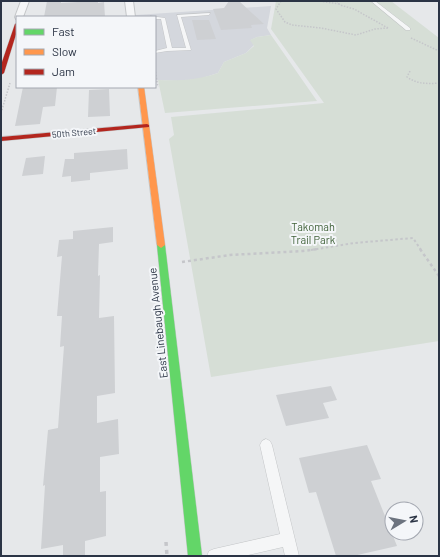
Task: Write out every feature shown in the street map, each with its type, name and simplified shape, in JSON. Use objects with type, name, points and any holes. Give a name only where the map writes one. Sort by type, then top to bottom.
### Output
[{"type":"street","points":[[19,16],[25,1]]},
{"type":"street","points":[[129,1],[131,16]]},
{"type":"street","points":[[1,73],[16,27]]},
{"type":"street","name":"East Linebaugh Avenue","points":[[141,88],[147,126],[195,556]]},
{"type":"street","name":"50th Street","points":[[1,139],[147,126]]},
{"type":"lane","points":[[373,1],[408,29]]},
{"type":"lane","points":[[173,16],[209,14]]},
{"type":"lane","points":[[156,52],[189,49],[179,16]]},
{"type":"lane","points":[[156,17],[167,17]]},
{"type":"lane","points":[[161,17],[163,18],[169,50]]},
{"type":"lane","points":[[266,445],[292,556]]},
{"type":"lane","points":[[214,556],[288,539]]},
{"type":"path","points":[[281,1],[276,9],[285,22],[292,25],[321,28],[356,35],[375,29],[388,28]]},
{"type":"path","points":[[320,1],[340,4]]},
{"type":"path","points":[[410,71],[407,76],[412,81],[420,84],[439,83]]},
{"type":"path","points":[[1,113],[10,82]]},
{"type":"path","points":[[177,263],[230,255],[303,251],[354,243],[413,238],[439,276]]},
{"type":"shaded area","points":[[271,6],[267,28],[271,35],[257,37],[251,40],[254,45],[246,53],[224,62],[218,73],[199,79],[178,81],[156,80],[156,16],[136,15]]},
{"type":"green space","name":"Takomah Trail Park","points":[[276,1],[391,1],[439,38],[439,341],[211,377],[169,139],[174,135],[171,117],[324,103],[271,29]]},
{"type":"green space","points":[[271,35],[317,101],[165,113],[158,80],[188,80],[218,73],[224,62],[246,53],[254,46],[250,40],[257,37]]},
{"type":"building","points":[[47,1],[61,1],[61,3],[94,1],[98,1],[98,3],[104,2],[105,16],[44,16]]},
{"type":"building","points":[[229,1],[239,1],[264,24],[251,25],[252,28],[221,30],[213,9],[224,8]]},
{"type":"building","points":[[192,20],[209,20],[216,39],[197,40]]},
{"type":"building","points":[[23,88],[57,88],[55,106],[43,107],[40,124],[15,126]]},
{"type":"building","points":[[109,89],[110,116],[88,117],[89,90]]},
{"type":"building","points":[[127,149],[128,169],[90,173],[90,180],[71,182],[71,176],[62,177],[65,159],[74,159],[74,153]]},
{"type":"building","points":[[45,156],[43,174],[22,176],[26,158]]},
{"type":"building","points":[[113,227],[113,242],[99,244],[98,276],[100,275],[99,318],[114,316],[115,393],[97,396],[97,423],[118,419],[119,454],[100,457],[100,492],[106,491],[106,536],[85,541],[85,556],[63,556],[63,545],[41,549],[45,485],[43,486],[48,430],[58,428],[64,346],[60,347],[62,316],[57,316],[62,256],[57,257],[59,240],[73,239],[73,231]]},
{"type":"building","points":[[331,386],[337,400],[323,403],[329,418],[286,426],[276,395]]},
{"type":"building","points":[[367,445],[381,479],[371,481],[384,514],[384,541],[395,541],[397,546],[353,556],[336,556],[316,492],[309,493],[299,458]]},
{"type":"traffic: fast","points":[[161,245],[195,556]]},
{"type":"traffic: slow","points":[[141,88],[161,245]]},
{"type":"traffic: jam","points":[[1,73],[16,27]]},
{"type":"traffic: jam","points":[[1,139],[147,126]]}]
